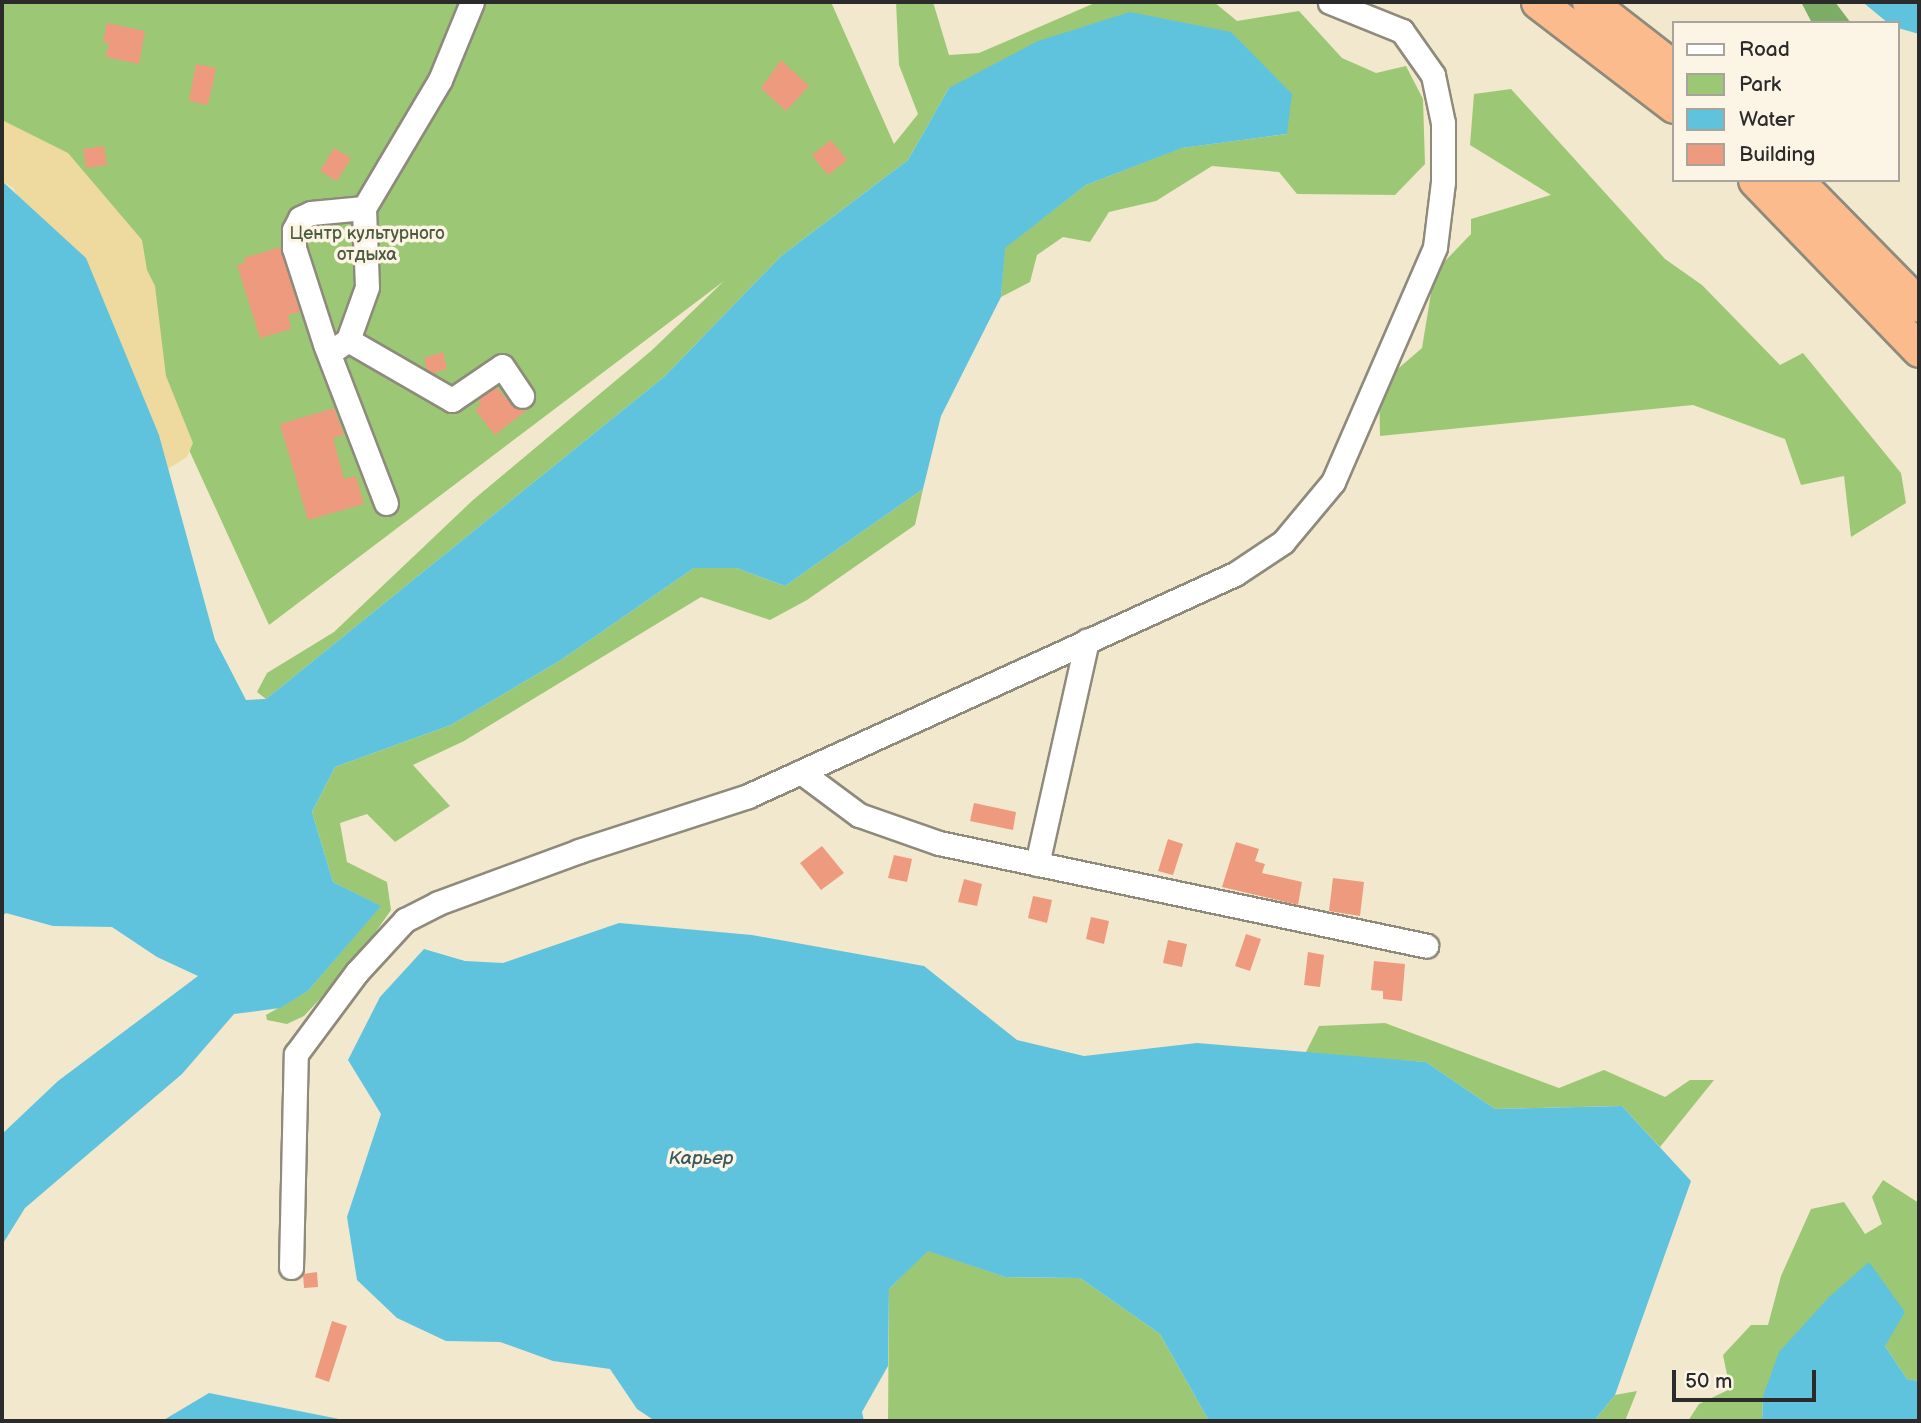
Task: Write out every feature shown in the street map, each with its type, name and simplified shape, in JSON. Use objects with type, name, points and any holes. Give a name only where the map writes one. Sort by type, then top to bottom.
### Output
[{"type":"highway","points":[[1538,2],[1672,104]]},
{"type":"highway","points":[[1589,2],[1672,66]]},
{"type":"highway","points":[[1757,182],[1919,350]]},
{"type":"highway","points":[[1798,182],[1919,305]]},
{"type":"lane","points":[[338,346],[367,287],[364,208],[440,79],[472,2]]},
{"type":"lane","points":[[291,1267],[296,1054],[357,972],[405,920],[438,903],[748,796],[1235,574],[1283,542],[1333,482],[1435,247],[1443,182],[1443,135],[1433,75],[1402,30],[1330,2]]},
{"type":"lane","points":[[364,208],[311,213],[300,218],[294,230],[294,248],[338,346],[386,503]]},
{"type":"lane","points":[[338,346],[452,400],[502,366],[522,396]]},
{"type":"lane","points":[[1037,864],[1087,642]]},
{"type":"lane","points":[[801,772],[859,815],[939,843],[1426,946]]},
{"type":"green space","name":"Центр культурного отдыха","points":[[2,2],[831,2],[894,144],[918,114],[899,65],[896,2],[933,2],[949,55],[979,53],[1097,2],[1214,2],[1237,21],[1299,11],[1342,58],[1376,73],[1406,66],[1423,99],[1425,164],[1395,195],[1297,194],[1279,172],[1212,166],[1156,201],[1109,212],[1090,242],[1063,237],[1037,255],[1030,282],[1001,297],[1004,248],[1086,185],[1181,148],[1287,134],[949,88],[908,160],[781,256],[665,376],[266,699],[257,692],[267,673],[334,632],[473,500],[651,351],[724,281],[269,625],[179,428],[79,189],[2,152]]},
{"type":"green space","points":[[1801,2],[1835,2],[1849,21],[1811,21]]},
{"type":"green space","points":[[1511,89],[1665,259],[1702,285],[1780,365],[1803,353],[1901,473],[1906,503],[1851,537],[1844,476],[1801,485],[1785,439],[1693,405],[1380,436],[1379,385],[1422,348],[1431,293],[1422,285],[1471,234],[1471,219],[1551,195],[1470,145],[1474,94]]},
{"type":"green space","points":[[923,489],[915,525],[807,600],[770,620],[701,597],[464,741],[413,765],[450,806],[395,842],[367,814],[340,823],[347,862],[387,882],[391,910],[356,960],[304,1016],[287,1024],[267,1020],[266,1015],[308,991],[380,906],[333,882],[312,812],[335,767],[451,725],[561,660],[694,568],[736,568],[785,586]]},
{"type":"green space","points":[[1385,1023],[1559,1088],[1604,1070],[1665,1097],[1690,1080],[1714,1080],[1660,1147],[1622,1106],[1495,1109],[1426,1062],[1305,1054],[1319,1026]]},
{"type":"green space","points":[[1883,1180],[1919,1203],[1919,1381],[1907,1379],[1885,1346],[1763,1396],[1762,1421],[1688,1421],[1699,1404],[1730,1389],[1723,1355],[1751,1325],[1768,1325],[1781,1276],[1811,1209],[1844,1202],[1865,1234],[1882,1224],[1872,1197]]},
{"type":"green space","points":[[928,1250],[1005,1277],[1080,1278],[1160,1334],[1209,1421],[888,1421],[889,1289]]},
{"type":"green space","points":[[1637,1391],[1625,1421],[1594,1421],[1615,1395]]},
{"type":"sand","points":[[2,120],[68,153],[142,240],[147,270],[155,286],[166,376],[193,443],[187,457],[168,469],[159,435],[13,188],[2,181]]},
{"type":"water","points":[[1919,2],[1919,34],[1900,29],[1900,21],[1886,21],[1865,4]]},
{"type":"water","points":[[1130,12],[1231,32],[1292,94],[1287,134],[1182,148],[1086,185],[1005,248],[1001,297],[941,416],[923,489],[785,586],[736,568],[694,568],[561,660],[451,725],[335,767],[312,812],[333,882],[381,906],[308,991],[280,1008],[234,1014],[182,1074],[25,1208],[2,1245],[2,1134],[58,1081],[198,976],[157,957],[112,927],[53,926],[6,913],[2,916],[2,181],[86,258],[159,435],[215,640],[246,700],[266,699],[665,376],[781,256],[908,160],[949,88],[1038,41]]},
{"type":"water","name":"Карьер","points":[[619,923],[752,935],[924,966],[1017,1040],[1084,1056],[1197,1043],[1426,1062],[1495,1109],[1622,1106],[1691,1181],[1615,1395],[1594,1421],[1209,1421],[1160,1334],[1080,1278],[1005,1277],[928,1251],[889,1289],[888,1366],[862,1412],[864,1421],[655,1421],[637,1409],[610,1369],[553,1361],[500,1342],[446,1341],[397,1318],[357,1280],[347,1217],[381,1114],[348,1060],[380,997],[424,949],[465,961],[503,963]]},
{"type":"water","points":[[1869,1262],[1905,1312],[1885,1346],[1907,1379],[1919,1381],[1919,1421],[1762,1421],[1763,1396],[1779,1352],[1829,1297]]},
{"type":"water","points":[[209,1393],[349,1421],[162,1421]]},
{"type":"building","points":[[107,23],[145,31],[139,64],[106,57],[109,43],[103,42]]},
{"type":"building","points":[[781,60],[809,86],[786,111],[761,88]]},
{"type":"building","points":[[196,64],[216,68],[208,105],[189,101]]},
{"type":"building","points":[[831,140],[847,160],[828,175],[812,155]]},
{"type":"building","points":[[104,146],[107,165],[86,168],[83,149]]},
{"type":"building","points":[[334,148],[351,158],[337,181],[320,171]]},
{"type":"building","points":[[280,247],[300,312],[288,315],[291,329],[260,338],[237,265],[245,263],[244,258]]},
{"type":"building","points":[[443,352],[447,369],[433,373],[427,370],[424,358]]},
{"type":"building","points":[[496,387],[515,408],[527,410],[495,435],[475,410],[481,404],[478,399]]},
{"type":"building","points":[[334,408],[344,435],[333,438],[344,479],[356,476],[364,504],[308,520],[280,424]]},
{"type":"building","points":[[974,803],[1016,812],[1013,830],[970,821]]},
{"type":"building","points":[[1168,839],[1183,844],[1173,875],[1158,871]]},
{"type":"building","points":[[1236,842],[1259,849],[1255,861],[1265,864],[1262,873],[1302,882],[1298,905],[1222,887]]},
{"type":"building","points":[[822,846],[844,873],[821,890],[800,863]]},
{"type":"building","points":[[894,855],[912,859],[907,882],[888,878]]},
{"type":"building","points":[[1333,878],[1364,882],[1360,916],[1329,911]]},
{"type":"building","points":[[964,879],[982,884],[977,906],[958,902]]},
{"type":"building","points":[[1033,896],[1052,900],[1047,923],[1028,918]]},
{"type":"building","points":[[1091,917],[1109,921],[1104,944],[1086,939]]},
{"type":"building","points":[[1246,934],[1261,939],[1250,971],[1235,966]]},
{"type":"building","points":[[1168,940],[1187,944],[1182,967],[1163,963]]},
{"type":"building","points":[[1308,952],[1324,955],[1320,987],[1304,985]]},
{"type":"building","points":[[1374,961],[1405,964],[1402,1001],[1383,999],[1383,991],[1371,990]]},
{"type":"building","points":[[317,1272],[318,1287],[304,1288],[303,1274]]},
{"type":"building","points":[[332,1321],[347,1326],[329,1382],[315,1377]]}]
